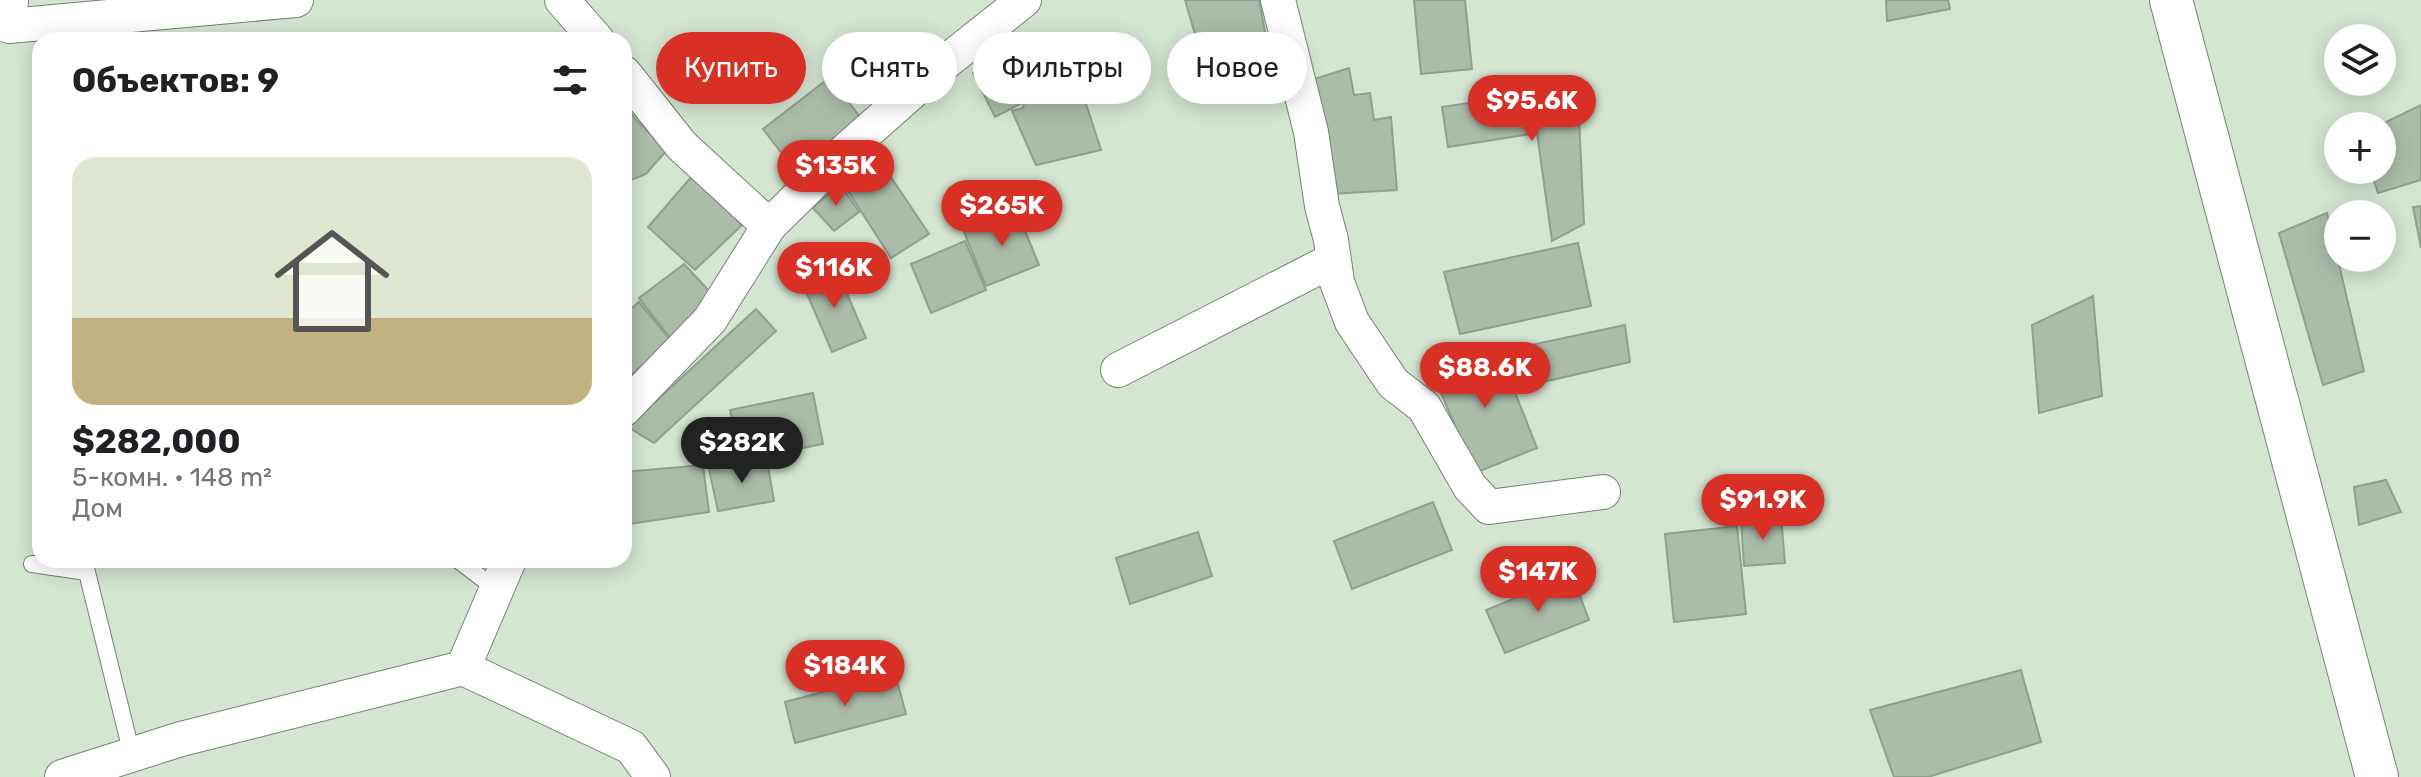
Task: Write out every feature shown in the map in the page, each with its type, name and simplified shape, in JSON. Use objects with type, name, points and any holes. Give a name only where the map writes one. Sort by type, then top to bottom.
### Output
[{"type":"street","points":[[11,0],[9,26],[296,0]]},
{"type":"street","points":[[562,0],[590,32]]},
{"type":"street","points":[[632,401],[710,320],[769,226],[844,152],[947,61],[1024,0]]},
{"type":"street","points":[[1278,0],[1311,132],[1337,282],[1352,322],[1393,383],[1424,407],[1470,487],[1489,507],[1603,492]]},
{"type":"street","points":[[2171,0],[2377,777]]},
{"type":"street","points":[[632,83],[682,146],[769,226]]},
{"type":"street","points":[[1118,370],[1333,260]]},
{"type":"street","points":[[463,668],[502,574]]},
{"type":"street","points":[[62,777],[181,739],[463,668],[631,747],[653,777]]},
{"type":"lane","points":[[60,568],[87,572],[132,755]]},
{"type":"building","points":[[1185,0],[1259,0],[1265,32],[1194,32]]},
{"type":"building","points":[[1414,0],[1465,0],[1472,69],[1421,74]]},
{"type":"building","points":[[1886,0],[1948,0],[1950,9],[1887,21]]},
{"type":"building","points":[[1349,68],[1354,95],[1370,93],[1374,120],[1391,117],[1397,190],[1331,194],[1307,81]]},
{"type":"building","points":[[822,83],[822,104],[850,104],[866,124],[799,176],[763,129],[795,104],[806,104],[806,96]]},
{"type":"building","points":[[1558,89],[1578,98],[1584,224],[1552,241],[1537,133],[1448,147],[1442,107]]},
{"type":"building","points":[[988,104],[1020,104],[995,117]]},
{"type":"building","points":[[1024,104],[1086,104],[1101,150],[1036,165],[1012,111],[1023,108]]},
{"type":"building","points":[[2421,105],[2421,180],[2378,193],[2375,184],[2396,184],[2396,117]]},
{"type":"building","points":[[632,114],[667,150],[646,174],[632,180]]},
{"type":"building","points":[[875,153],[929,234],[891,258],[841,180]]},
{"type":"building","points":[[693,175],[742,225],[695,270],[648,227]]},
{"type":"building","points":[[840,184],[859,212],[834,231],[813,208]]},
{"type":"building","points":[[2421,206],[2421,248],[2413,207]]},
{"type":"building","points":[[1017,211],[1039,265],[986,286],[964,232]]},
{"type":"building","points":[[2324,214],[2324,272],[2341,272],[2364,371],[2323,385],[2279,233]]},
{"type":"building","points":[[965,241],[986,290],[931,313],[911,264]]},
{"type":"building","points":[[1578,243],[1591,306],[1460,334],[1444,272]]},
{"type":"building","points":[[684,264],[713,295],[672,340],[639,298]]},
{"type":"building","points":[[836,268],[866,338],[832,352],[802,282]]},
{"type":"building","points":[[2093,296],[2102,396],[2039,413],[2032,325]]},
{"type":"building","points":[[639,302],[671,341],[632,374],[632,308]]},
{"type":"building","points":[[756,309],[776,331],[654,443],[632,429],[632,423]]},
{"type":"building","points":[[1625,325],[1630,362],[1517,388],[1503,351]]},
{"type":"building","points":[[1497,347],[1537,448],[1475,473],[1433,374]]},
{"type":"building","points":[[813,393],[823,444],[740,461],[730,410]]},
{"type":"building","points":[[767,461],[774,501],[718,511],[709,469]]},
{"type":"building","points":[[703,465],[709,512],[632,524],[632,471]]},
{"type":"building","points":[[2386,480],[2401,512],[2359,525],[2354,487]]},
{"type":"building","points":[[1433,502],[1452,550],[1352,589],[1334,541]]},
{"type":"building","points":[[1781,517],[1785,563],[1744,566],[1741,520]]},
{"type":"building","points":[[1737,526],[1746,614],[1674,622],[1665,534]]},
{"type":"building","points":[[1198,532],[1212,576],[1130,604],[1116,558]]},
{"type":"building","points":[[1572,575],[1589,620],[1505,653],[1486,610]]},
{"type":"building","points":[[2021,670],[2041,742],[1928,777],[1894,777],[1870,710]]},
{"type":"building","points":[[895,673],[906,714],[795,743],[785,702]]}]
